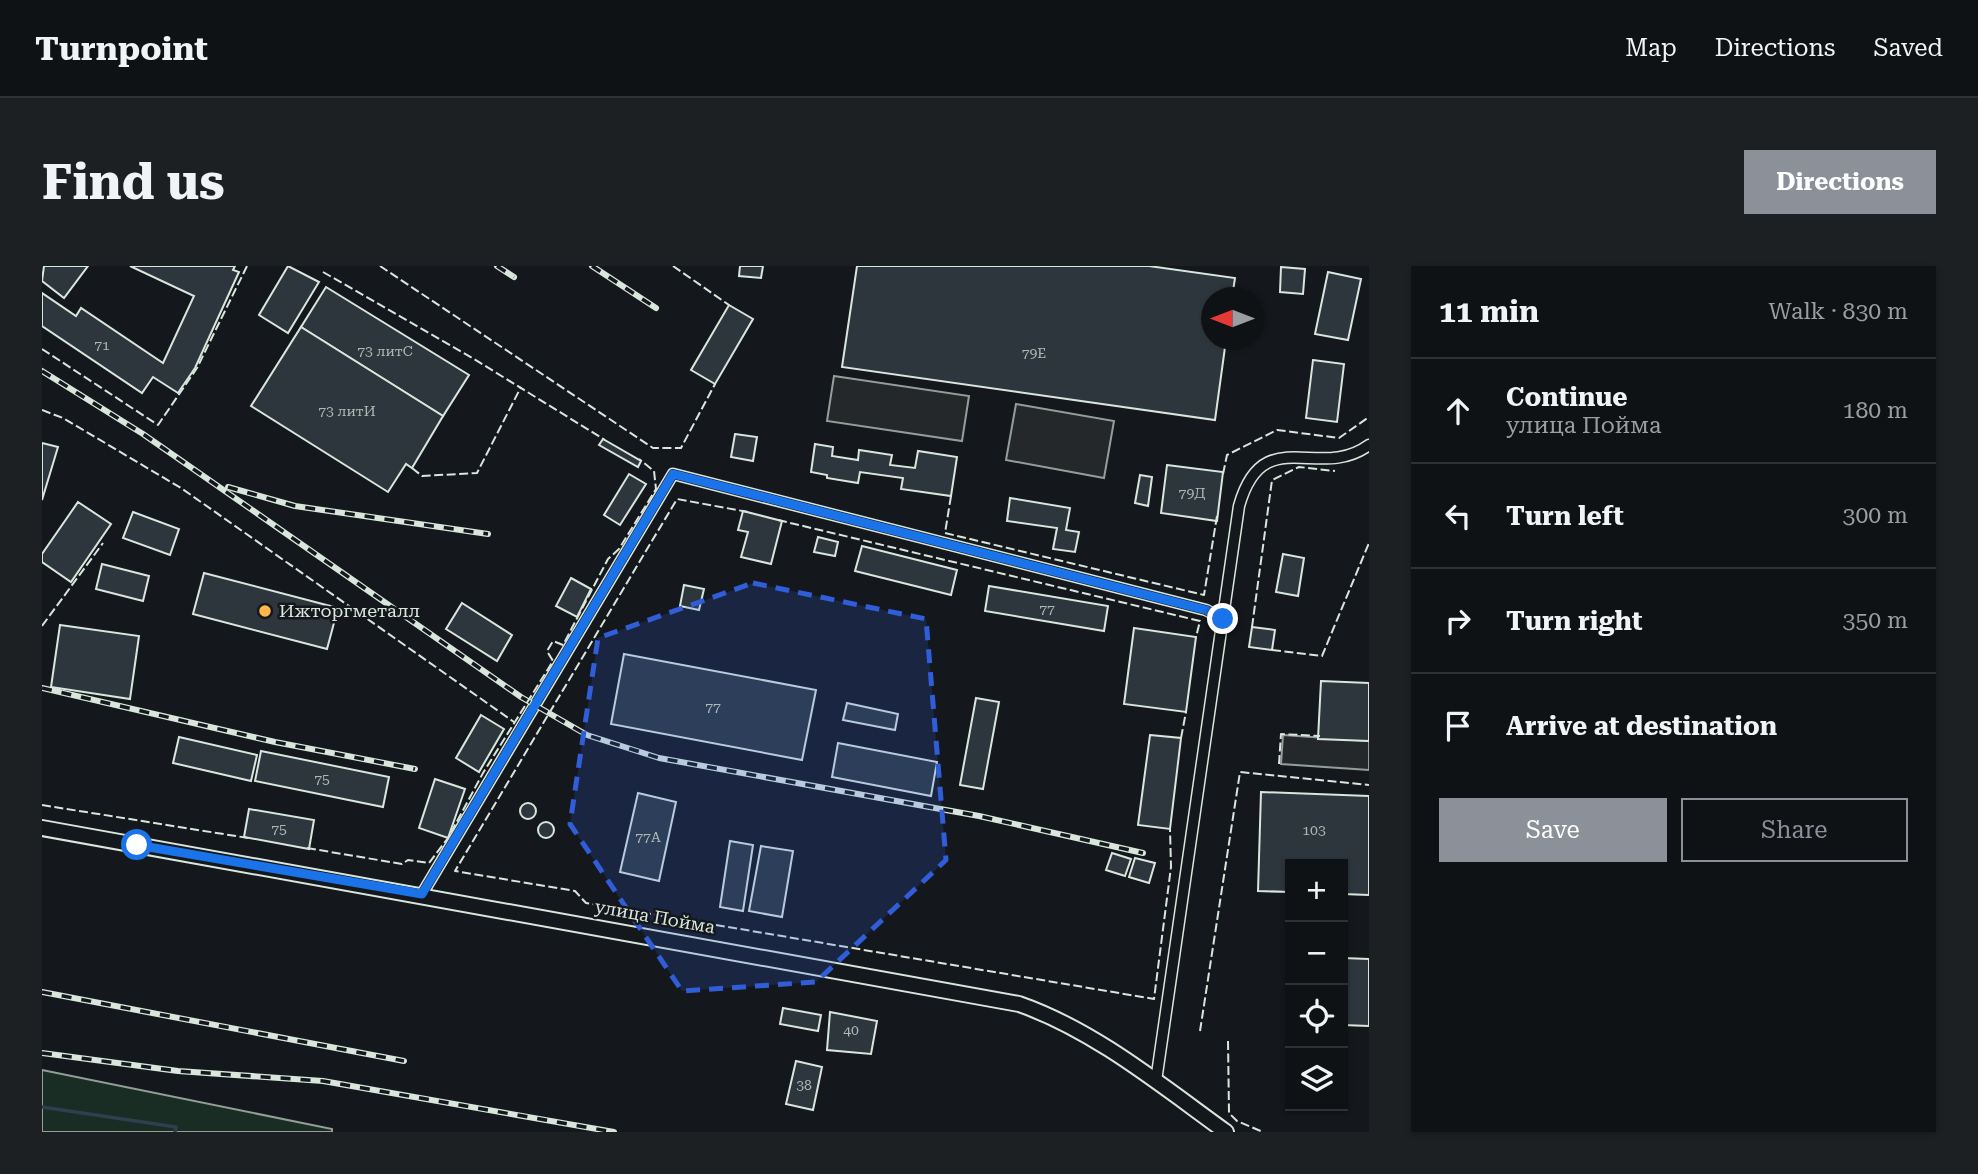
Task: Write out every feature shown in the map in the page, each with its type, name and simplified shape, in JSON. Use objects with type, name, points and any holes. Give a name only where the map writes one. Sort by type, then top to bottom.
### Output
[{"type":"main road","name":"улица Пойма","points":[[42,828],[422,894],[1019,1004],[1052,1015],[1156,1081],[1226,1132]]},
{"type":"street","points":[[1156,1081],[1239,506],[1245,486],[1254,472],[1266,462],[1281,457],[1336,458],[1369,445]]},
{"type":"street","points":[[422,894],[673,474],[1206,610],[1223,619]]},
{"type":"highlighted area","points":[[753,583],[926,619],[946,860],[816,982],[682,991],[570,824],[598,638]]},
{"type":"green space","points":[[42,1070],[332,1129],[332,1132],[42,1132]]},
{"type":"shaded area","points":[[834,376],[969,396],[962,441],[827,421]]},
{"type":"shaded area","points":[[1016,404],[1114,421],[1104,478],[1006,460]]},
{"type":"shaded area","points":[[1283,735],[1369,741],[1369,770],[1281,764]]},
{"type":"building","points":[[44,266],[88,266],[64,298],[42,281]]},
{"type":"building","points":[[130,266],[235,266],[233,270],[239,272],[195,368],[178,393],[153,377],[142,393],[42,326],[42,293],[76,316],[81,308],[163,363],[194,296]]},
{"type":"building","points":[[288,266],[319,282],[288,333],[259,315]]},
{"type":"building","points":[[740,266],[763,266],[761,278],[739,276]]},
{"type":"building","points":[[857,266],[1149,266],[1235,278],[1234,287],[1201,287],[1201,350],[1225,350],[1215,420],[842,367]]},
{"type":"building","points":[[1281,267],[1305,269],[1303,294],[1280,292]]},
{"type":"building","points":[[1328,272],[1361,279],[1348,340],[1315,334]]},
{"type":"building","points":[[326,287],[469,375],[443,416],[301,327]]},
{"type":"building","points":[[729,305],[753,319],[715,384],[691,370]]},
{"type":"building","points":[[301,327],[443,416],[412,468],[406,464],[388,492],[251,406]]},
{"type":"building","points":[[1313,360],[1344,364],[1337,422],[1306,418]]},
{"type":"building","points":[[735,434],[757,437],[753,461],[731,457]]},
{"type":"building","points":[[603,439],[641,461],[638,467],[599,445]]},
{"type":"building","points":[[42,443],[58,447],[42,500]]},
{"type":"building","points":[[815,444],[833,447],[832,456],[858,460],[859,450],[892,455],[890,465],[915,468],[918,451],[957,457],[951,496],[901,489],[903,478],[860,472],[858,483],[827,478],[827,475],[811,472]]},
{"type":"building","points":[[1167,465],[1223,472],[1217,521],[1161,513]]},
{"type":"building","points":[[629,474],[646,484],[620,525],[604,515]]},
{"type":"building","points":[[1140,475],[1152,477],[1148,506],[1135,503]]},
{"type":"building","points":[[1010,498],[1070,508],[1066,530],[1079,532],[1075,552],[1053,549],[1057,528],[1007,521]]},
{"type":"building","points":[[78,502],[111,524],[71,582],[42,562],[42,554]]},
{"type":"building","points":[[743,511],[782,521],[771,564],[741,557],[748,532],[738,530]]},
{"type":"building","points":[[133,512],[179,529],[170,555],[123,538]]},
{"type":"building","points":[[818,537],[838,542],[835,556],[814,552]]},
{"type":"building","points":[[862,546],[957,570],[951,595],[855,571]]},
{"type":"building","points":[[1283,554],[1304,558],[1298,596],[1276,592]]},
{"type":"building","points":[[102,564],[149,576],[143,601],[96,589]]},
{"type":"building","name":"Ижторгметалл","points":[[204,573],[338,608],[327,649],[193,614]]},
{"type":"building","points":[[571,578],[591,589],[577,617],[556,606]]},
{"type":"building","points":[[684,585],[704,589],[699,610],[680,606]]},
{"type":"building","points":[[989,586],[1108,606],[1104,631],[985,611]]},
{"type":"building","points":[[462,603],[512,635],[497,661],[446,629]]},
{"type":"building","points":[[60,625],[139,636],[130,699],[51,687]]},
{"type":"building","points":[[1252,627],[1275,630],[1272,650],[1249,647]]},
{"type":"building","points":[[1134,628],[1196,637],[1186,712],[1124,704]]},
{"type":"building","points":[[624,654],[816,690],[802,760],[611,724]]},
{"type":"building","points":[[1321,681],[1369,683],[1369,741],[1318,739]]},
{"type":"building","points":[[976,698],[999,702],[983,789],[960,785]]},
{"type":"building","points":[[847,703],[898,714],[895,730],[843,720]]},
{"type":"building","points":[[481,715],[504,729],[479,772],[456,758]]},
{"type":"building","points":[[1150,735],[1181,738],[1170,829],[1138,825]]},
{"type":"building","points":[[179,737],[257,755],[251,781],[173,763]]},
{"type":"building","points":[[838,743],[937,762],[931,796],[832,777]]},
{"type":"building","points":[[261,751],[389,777],[383,807],[255,781]]},
{"type":"building","points":[[435,779],[465,789],[448,838],[419,828]]},
{"type":"building","points":[[1261,792],[1369,796],[1369,895],[1348,894],[1348,859],[1285,859],[1285,892],[1258,891]]},
{"type":"building","points":[[638,793],[676,802],[659,881],[620,872]]},
{"type":"building","points":[[525,803],[531,803],[536,811],[534,817],[525,819],[520,814],[520,808]]},
{"type":"building","points":[[249,809],[314,820],[309,849],[244,837]]},
{"type":"building","points":[[543,822],[549,822],[554,830],[552,836],[543,838],[538,833],[538,827]]},
{"type":"building","points":[[730,841],[753,845],[743,911],[720,907]]},
{"type":"building","points":[[761,846],[793,851],[782,917],[749,911]]},
{"type":"building","points":[[1112,853],[1131,859],[1125,876],[1106,870]]},
{"type":"building","points":[[1135,858],[1155,863],[1149,883],[1129,877]]},
{"type":"building","points":[[1348,958],[1369,959],[1369,1026],[1348,1025]]},
{"type":"building","points":[[783,1008],[821,1015],[818,1031],[780,1024]]},
{"type":"building","points":[[830,1012],[877,1021],[871,1054],[827,1050]]},
{"type":"building","points":[[796,1061],[822,1067],[813,1110],[786,1104]]},
{"type":"waterway","points":[[42,1107],[176,1127],[175,1132]]},
{"type":"railway","points":[[497,266],[514,277]]},
{"type":"railway","points":[[592,266],[656,308]]},
{"type":"railway","points":[[42,371],[143,434],[521,697],[587,735],[659,758],[979,816],[1143,853]]},
{"type":"railway","points":[[228,487],[295,506],[488,534]]},
{"type":"railway","points":[[42,688],[275,742],[415,769]]},
{"type":"railway","points":[[42,992],[404,1061]]},
{"type":"railway","points":[[42,1053],[178,1071],[323,1081],[614,1132]]},
{"type":"fence","points":[[42,349],[158,425],[197,368],[247,266]]},
{"type":"fence","points":[[380,266],[653,448],[681,448],[715,384]]},
{"type":"fence","points":[[673,266],[729,305]]},
{"type":"fence","points":[[323,272],[474,359],[605,440]]},
{"type":"fence","points":[[412,468],[422,476],[477,473],[521,387]]},
{"type":"fence","points":[[42,410],[63,418],[181,488],[514,722]]},
{"type":"fence","points":[[1223,474],[1227,455],[1277,430],[1339,438],[1369,417]]},
{"type":"fence","points":[[307,848],[402,864],[408,860],[429,863],[448,838],[483,773],[553,661],[547,651],[553,641],[563,645],[608,559],[619,549],[656,489],[654,471],[639,459]]},
{"type":"fence","points":[[1252,627],[1272,480],[1299,467],[1335,471]]},
{"type":"fence","points":[[951,496],[945,533],[1204,595],[1217,516]]},
{"type":"fence","points":[[748,512],[677,499],[455,871],[575,891],[586,903],[1154,999],[1171,867],[1170,829]]},
{"type":"fence","points":[[778,520],[1200,621],[1196,637]]},
{"type":"fence","points":[[42,626],[103,543]]},
{"type":"fence","points":[[1272,650],[1322,656],[1369,543]]},
{"type":"fence","points":[[1181,738],[1186,712]]},
{"type":"fence","points":[[1279,764],[1281,734],[1320,736]]},
{"type":"fence","points":[[1200,1031],[1240,772],[1369,785]]},
{"type":"fence","points":[[42,805],[248,838]]},
{"type":"fence","points":[[1228,1041],[1229,1113],[1237,1121],[1263,1132]]},
{"type":"place","name":"Ижторгметалл","points":[[265,611]]},
{"type":"route","points":[[137,845],[422,894],[673,474],[1206,610],[1223,619]]}]
